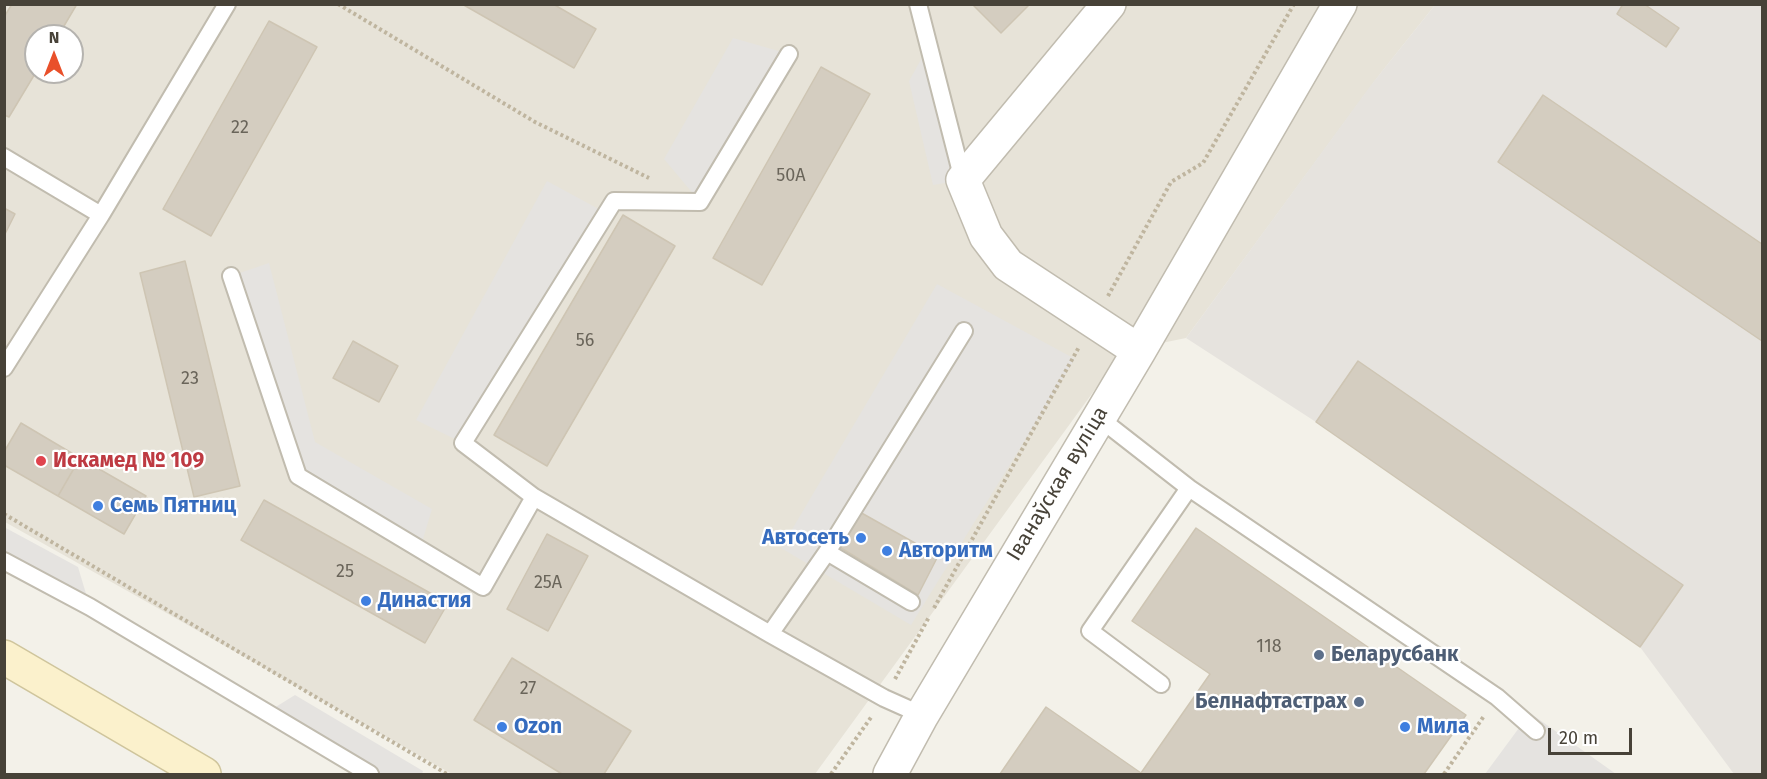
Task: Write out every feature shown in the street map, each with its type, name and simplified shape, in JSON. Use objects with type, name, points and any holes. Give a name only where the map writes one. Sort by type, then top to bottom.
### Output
[{"type":"main road","points":[[4,657],[204,774]]},
{"type":"street","points":[[1108,4],[963,180],[986,236],[1008,265],[1139,351]]},
{"type":"street","name":"Іванаўская вуліца","points":[[890,774],[922,715],[1139,351],[1340,4]]},
{"type":"lane","points":[[4,368],[101,215],[227,4]]},
{"type":"lane","points":[[918,4],[963,180]]},
{"type":"lane","points":[[789,54],[700,202],[614,201],[463,443],[534,496],[770,634],[884,698],[922,715]]},
{"type":"lane","points":[[4,157],[101,215]]},
{"type":"lane","points":[[231,276],[298,476],[483,587],[534,496]]},
{"type":"lane","points":[[770,634],[827,552],[964,332]]},
{"type":"lane","points":[[1098,417],[1189,488],[1497,697],[1536,731]]},
{"type":"lane","points":[[1161,684],[1090,631],[1189,488]]},
{"type":"lane","points":[[827,552],[911,602]]},
{"type":"lane","points":[[4,561],[90,607],[369,774]]},
{"type":"path","points":[[338,4],[535,122],[659,182]]},
{"type":"path","points":[[831,774],[884,698],[1171,182],[1203,163],[1294,4]]},
{"type":"path","points":[[4,514],[447,774]]},
{"type":"path","points":[[1444,774],[1497,697]]},
{"type":"shaded area","points":[[5,5],[1435,5],[1380,74],[1186,338],[1123,351],[815,774],[452,774],[5,522]]},
{"type":"shaded area","points":[[1435,5],[1762,5],[1762,774],[1734,774],[1640,647],[1316,422],[1186,338],[1371,85]]},
{"type":"shaded area","points":[[733,38],[789,54],[700,202],[664,159]]},
{"type":"shaded area","points":[[928,47],[963,180],[933,185],[909,81]]},
{"type":"shaded area","points":[[547,181],[606,213],[463,443],[416,420]]},
{"type":"shaded area","points":[[269,263],[315,442],[432,509],[420,549],[298,476],[231,276]]},
{"type":"shaded area","points":[[937,284],[1075,359],[911,625],[781,548]]},
{"type":"shaded area","points":[[4,527],[78,567],[90,607],[5,561]]},
{"type":"shaded area","points":[[295,695],[423,771],[422,774],[370,774],[266,713]]},
{"type":"shaded area","points":[[1530,713],[1616,774],[1485,774]]},
{"type":"building","points":[[12,4],[77,4],[65,24],[24,24],[24,84],[29,84],[9,117],[4,115],[4,17]]},
{"type":"building","points":[[462,4],[553,4],[596,29],[574,68]]},
{"type":"building","points":[[972,4],[1030,4],[1001,33]]},
{"type":"building","points":[[1623,4],[1644,4],[1679,28],[1666,47],[1617,14]]},
{"type":"building","points":[[269,21],[317,47],[211,236],[163,209]]},
{"type":"building","points":[[821,67],[870,94],[762,285],[713,258]]},
{"type":"building","points":[[1543,95],[1762,244],[1762,341],[1498,162]]},
{"type":"building","points":[[4,208],[15,214],[4,236]]},
{"type":"building","points":[[623,215],[675,246],[547,466],[494,435]]},
{"type":"building","points":[[185,261],[240,486],[194,497],[140,273]]},
{"type":"building","points":[[353,341],[398,366],[379,402],[333,378]]},
{"type":"building","points":[[1358,361],[1683,585],[1640,647],[1316,422]]},
{"type":"building","name":"Искамед № 109","points":[[21,423],[80,458],[58,496],[4,465],[4,452]]},
{"type":"building","points":[[80,458],[146,496],[124,534],[58,496]]},
{"type":"building","points":[[264,500],[448,603],[425,643],[241,540]]},
{"type":"building","name":"Авторитм","points":[[858,511],[938,556],[918,595],[836,545]]},
{"type":"building","points":[[1196,528],[1466,715],[1424,774],[1000,774],[1046,707],[1141,773],[1210,674],[1132,621]]},
{"type":"building","points":[[547,534],[588,556],[548,631],[507,609]]},
{"type":"building","points":[[512,658],[631,731],[604,774],[562,774],[474,720]]},
{"type":"place","name":"Искамед № 109","points":[[41,461]]},
{"type":"place","name":"Семь Пятниц","points":[[98,506]]},
{"type":"place","name":"Автосеть","points":[[861,538]]},
{"type":"place","name":"Авторитм","points":[[887,551]]},
{"type":"place","name":"Династия","points":[[366,601]]},
{"type":"place","name":"Беларусбанк","points":[[1319,655]]},
{"type":"place","name":"Белнафтастрах","points":[[1359,702]]},
{"type":"place","name":"Ozon","points":[[502,727]]},
{"type":"place","name":"Мила","points":[[1405,727]]}]
